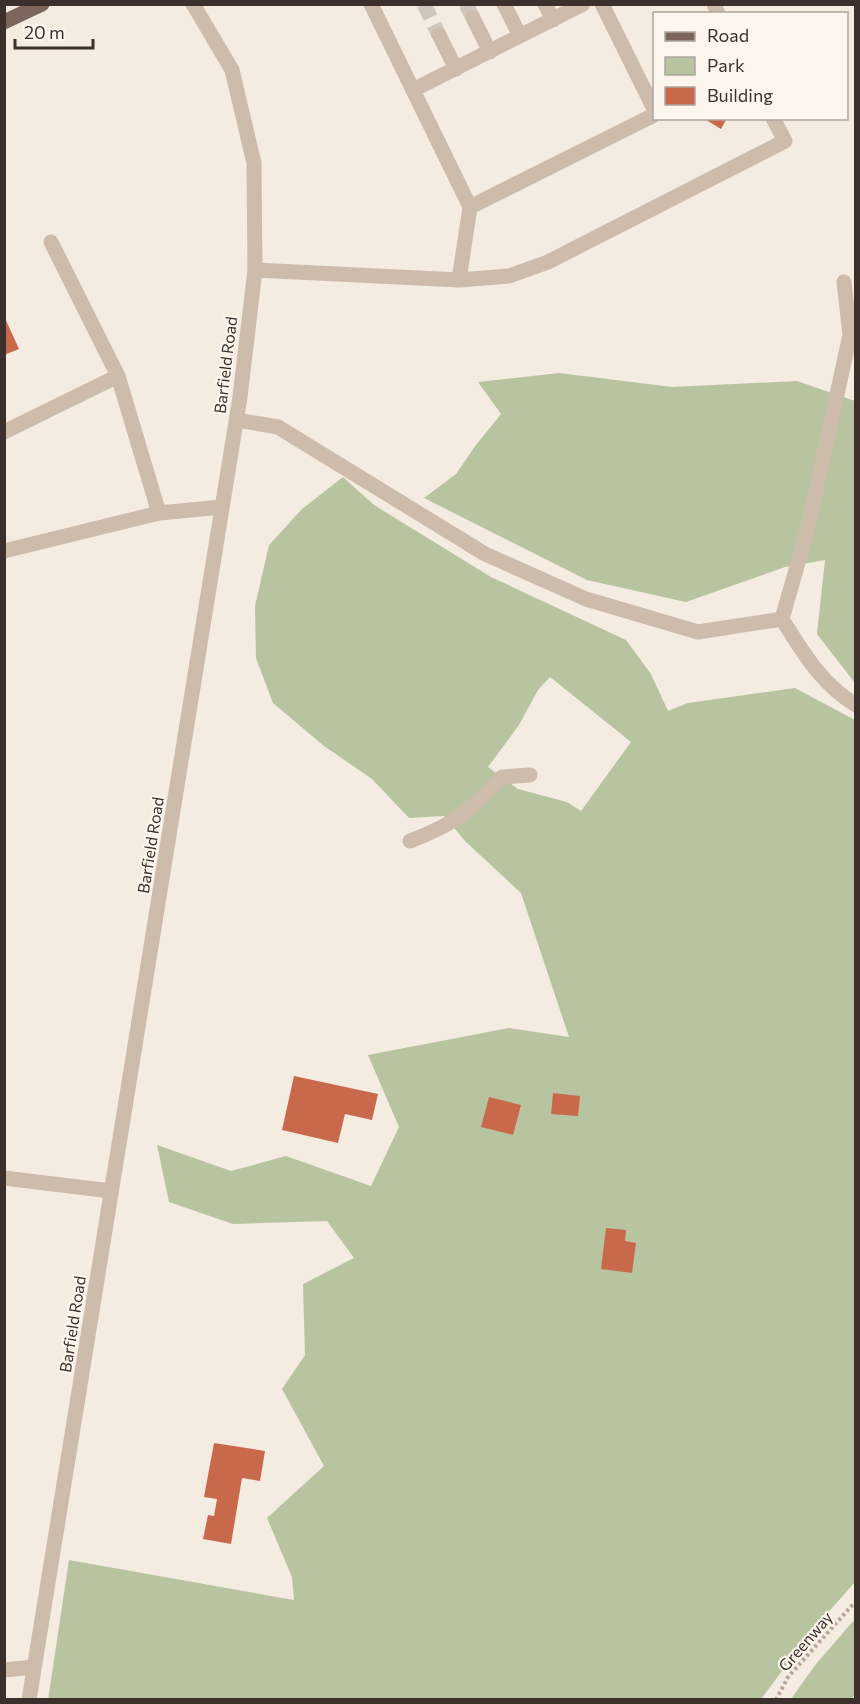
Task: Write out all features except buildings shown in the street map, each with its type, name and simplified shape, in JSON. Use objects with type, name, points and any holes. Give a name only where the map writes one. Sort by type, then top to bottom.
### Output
[{"type":"main road","points":[[4,22],[42,4]]},
{"type":"street","name":"Barfield Road","points":[[29,1700],[237,420],[255,270],[254,163],[232,70],[193,4]]},
{"type":"street","points":[[371,4],[471,207],[459,280]]},
{"type":"street","points":[[504,4],[520,36]]},
{"type":"street","points":[[545,4],[553,20]]},
{"type":"street","points":[[413,90],[583,4]]},
{"type":"street","points":[[602,4],[653,107]]},
{"type":"street","points":[[473,18],[490,52]]},
{"type":"street","points":[[439,35],[456,69]]},
{"type":"street","points":[[471,207],[653,116]]},
{"type":"street","points":[[255,270],[459,280],[509,276],[548,262],[785,141],[774,120]]},
{"type":"street","points":[[51,242],[118,376],[159,513]]},
{"type":"street","points":[[844,282],[850,335],[807,531],[782,619],[812,667],[838,694],[855,705]]},
{"type":"street","points":[[4,432],[118,376]]},
{"type":"street","points":[[237,420],[278,427],[485,554],[586,599],[698,632],[782,619]]},
{"type":"street","points":[[4,551],[159,513],[222,507]]},
{"type":"street","points":[[410,841],[445,827],[475,806],[502,777],[530,775]]},
{"type":"street","points":[[4,1178],[111,1191]]},
{"type":"street","points":[[4,1670],[34,1667]]},
{"type":"path","name":"Greenway","points":[[776,1700],[788,1677],[855,1600]]},
{"type":"green space","points":[[559,373],[672,387],[797,381],[855,401],[855,683],[817,634],[825,560],[785,567],[686,602],[587,580],[424,498],[456,474],[501,414],[478,382]]},
{"type":"green space","points":[[343,477],[374,505],[491,577],[626,640],[651,674],[668,711],[688,703],[795,688],[855,720],[855,1582],[811,1632],[761,1699],[48,1700],[69,1560],[294,1600],[292,1577],[267,1518],[324,1466],[282,1389],[305,1355],[303,1284],[354,1258],[327,1221],[233,1224],[169,1202],[157,1145],[231,1171],[286,1156],[371,1186],[399,1127],[368,1055],[509,1028],[569,1037],[521,893],[466,842],[444,816],[409,818],[372,779],[324,746],[273,703],[256,658],[255,606],[269,545],[302,509]],"holes":[[[550,677],[631,742],[581,811],[567,802],[518,789],[488,767],[519,725],[538,690]]]},
{"type":"green space","points":[[855,1619],[856,1694],[851,1699],[791,1699],[816,1664]]},
{"type":"tunnel","points":[[424,4],[439,35]]},
{"type":"tunnel","points":[[466,4],[473,18]]}]
